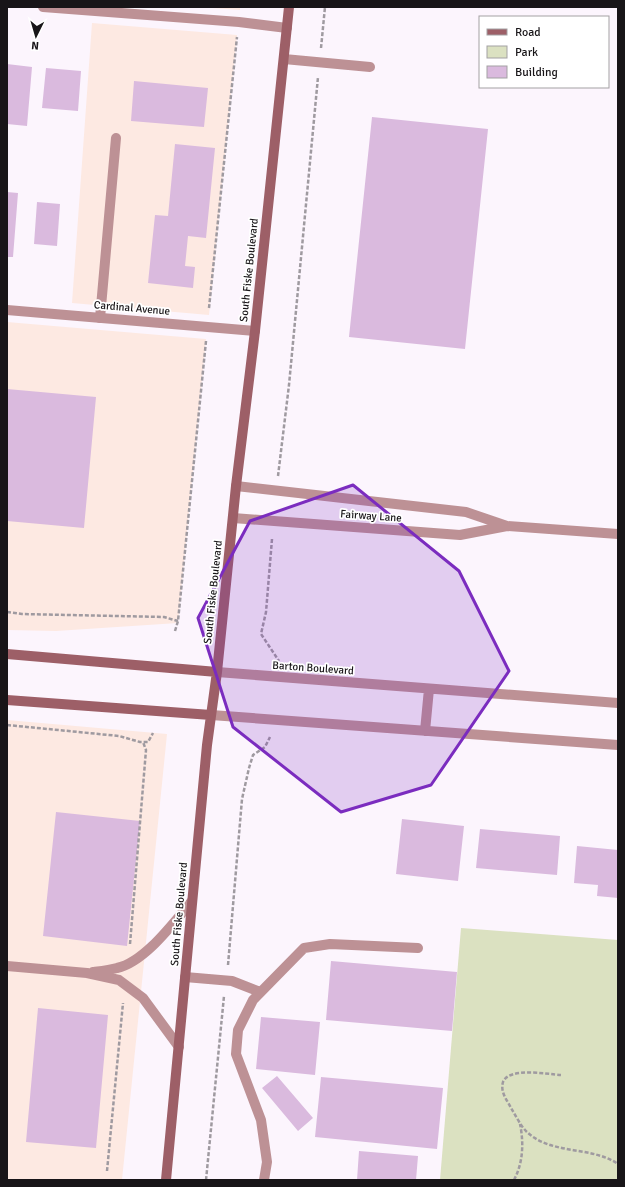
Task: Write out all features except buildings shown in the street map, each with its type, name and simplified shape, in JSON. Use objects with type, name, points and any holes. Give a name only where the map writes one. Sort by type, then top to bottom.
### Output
[{"type":"main road","name":"South Fiske Boulevard","points":[[166,1180],[207,745],[217,672],[236,486],[255,331],[289,7]]},
{"type":"main road","name":"Barton Boulevard","points":[[7,654],[217,672]]},
{"type":"main road","points":[[7,700],[211,715]]},
{"type":"street","points":[[43,7],[239,22],[287,28]]},
{"type":"street","points":[[284,59],[370,67]]},
{"type":"street","points":[[100,318],[116,138]]},
{"type":"street","name":"Cardinal Avenue","points":[[7,310],[255,331]]},
{"type":"street","name":"Fairway Lane","points":[[236,486],[466,512],[507,526],[618,534]]},
{"type":"street","name":"Fairway Lane","points":[[233,518],[460,535],[507,526]]},
{"type":"street","name":"Barton Boulevard","points":[[217,672],[618,703]]},
{"type":"street","points":[[425,731],[429,689]]},
{"type":"street","points":[[211,715],[618,746]]},
{"type":"street","points":[[87,972],[119,968],[134,961],[149,949],[192,901]]},
{"type":"street","points":[[264,1180],[267,1162],[261,1120],[236,1054],[238,1030],[253,1000],[304,948],[330,944],[418,948]]},
{"type":"street","points":[[7,966],[87,972],[119,980],[143,998],[179,1047]]},
{"type":"street","points":[[185,977],[232,981],[260,992]]},
{"type":"path","points":[[278,476],[292,353],[325,7]]},
{"type":"path","points":[[209,308],[239,22]]},
{"type":"path","points":[[175,631],[178,621],[206,339]]},
{"type":"path","points":[[272,539],[266,612],[260,634],[279,661]]},
{"type":"path","points":[[7,612],[22,614],[164,617],[178,621]]},
{"type":"path","points":[[7,725],[119,736],[143,742],[148,742],[153,733]]},
{"type":"path","points":[[228,967],[242,799],[253,755],[265,747],[270,738]]},
{"type":"path","points":[[127,964],[144,779],[146,750],[143,742]]},
{"type":"path","points":[[107,1172],[125,985]]},
{"type":"path","points":[[206,1180],[224,996]]},
{"type":"path","points":[[561,1075],[514,1073],[506,1078],[502,1088],[503,1094],[528,1133],[545,1143],[594,1155],[618,1164]]},
{"type":"path","points":[[514,1180],[519,1168],[522,1152],[523,1138],[520,1122]]},
{"type":"highlighted area","points":[[353,485],[459,571],[509,671],[431,785],[341,812],[233,727],[198,618],[250,521]]},
{"type":"shaded area","points":[[198,7],[240,7],[240,10]]},
{"type":"shaded area","points":[[92,23],[237,35],[209,315],[72,303]]},
{"type":"shaded area","points":[[7,322],[206,339],[178,623],[56,631],[7,630]]},
{"type":"shaded area","points":[[7,720],[167,734],[122,1180],[7,1180]]},
{"type":"green space","points":[[461,928],[618,940],[618,1180],[440,1180]]}]
